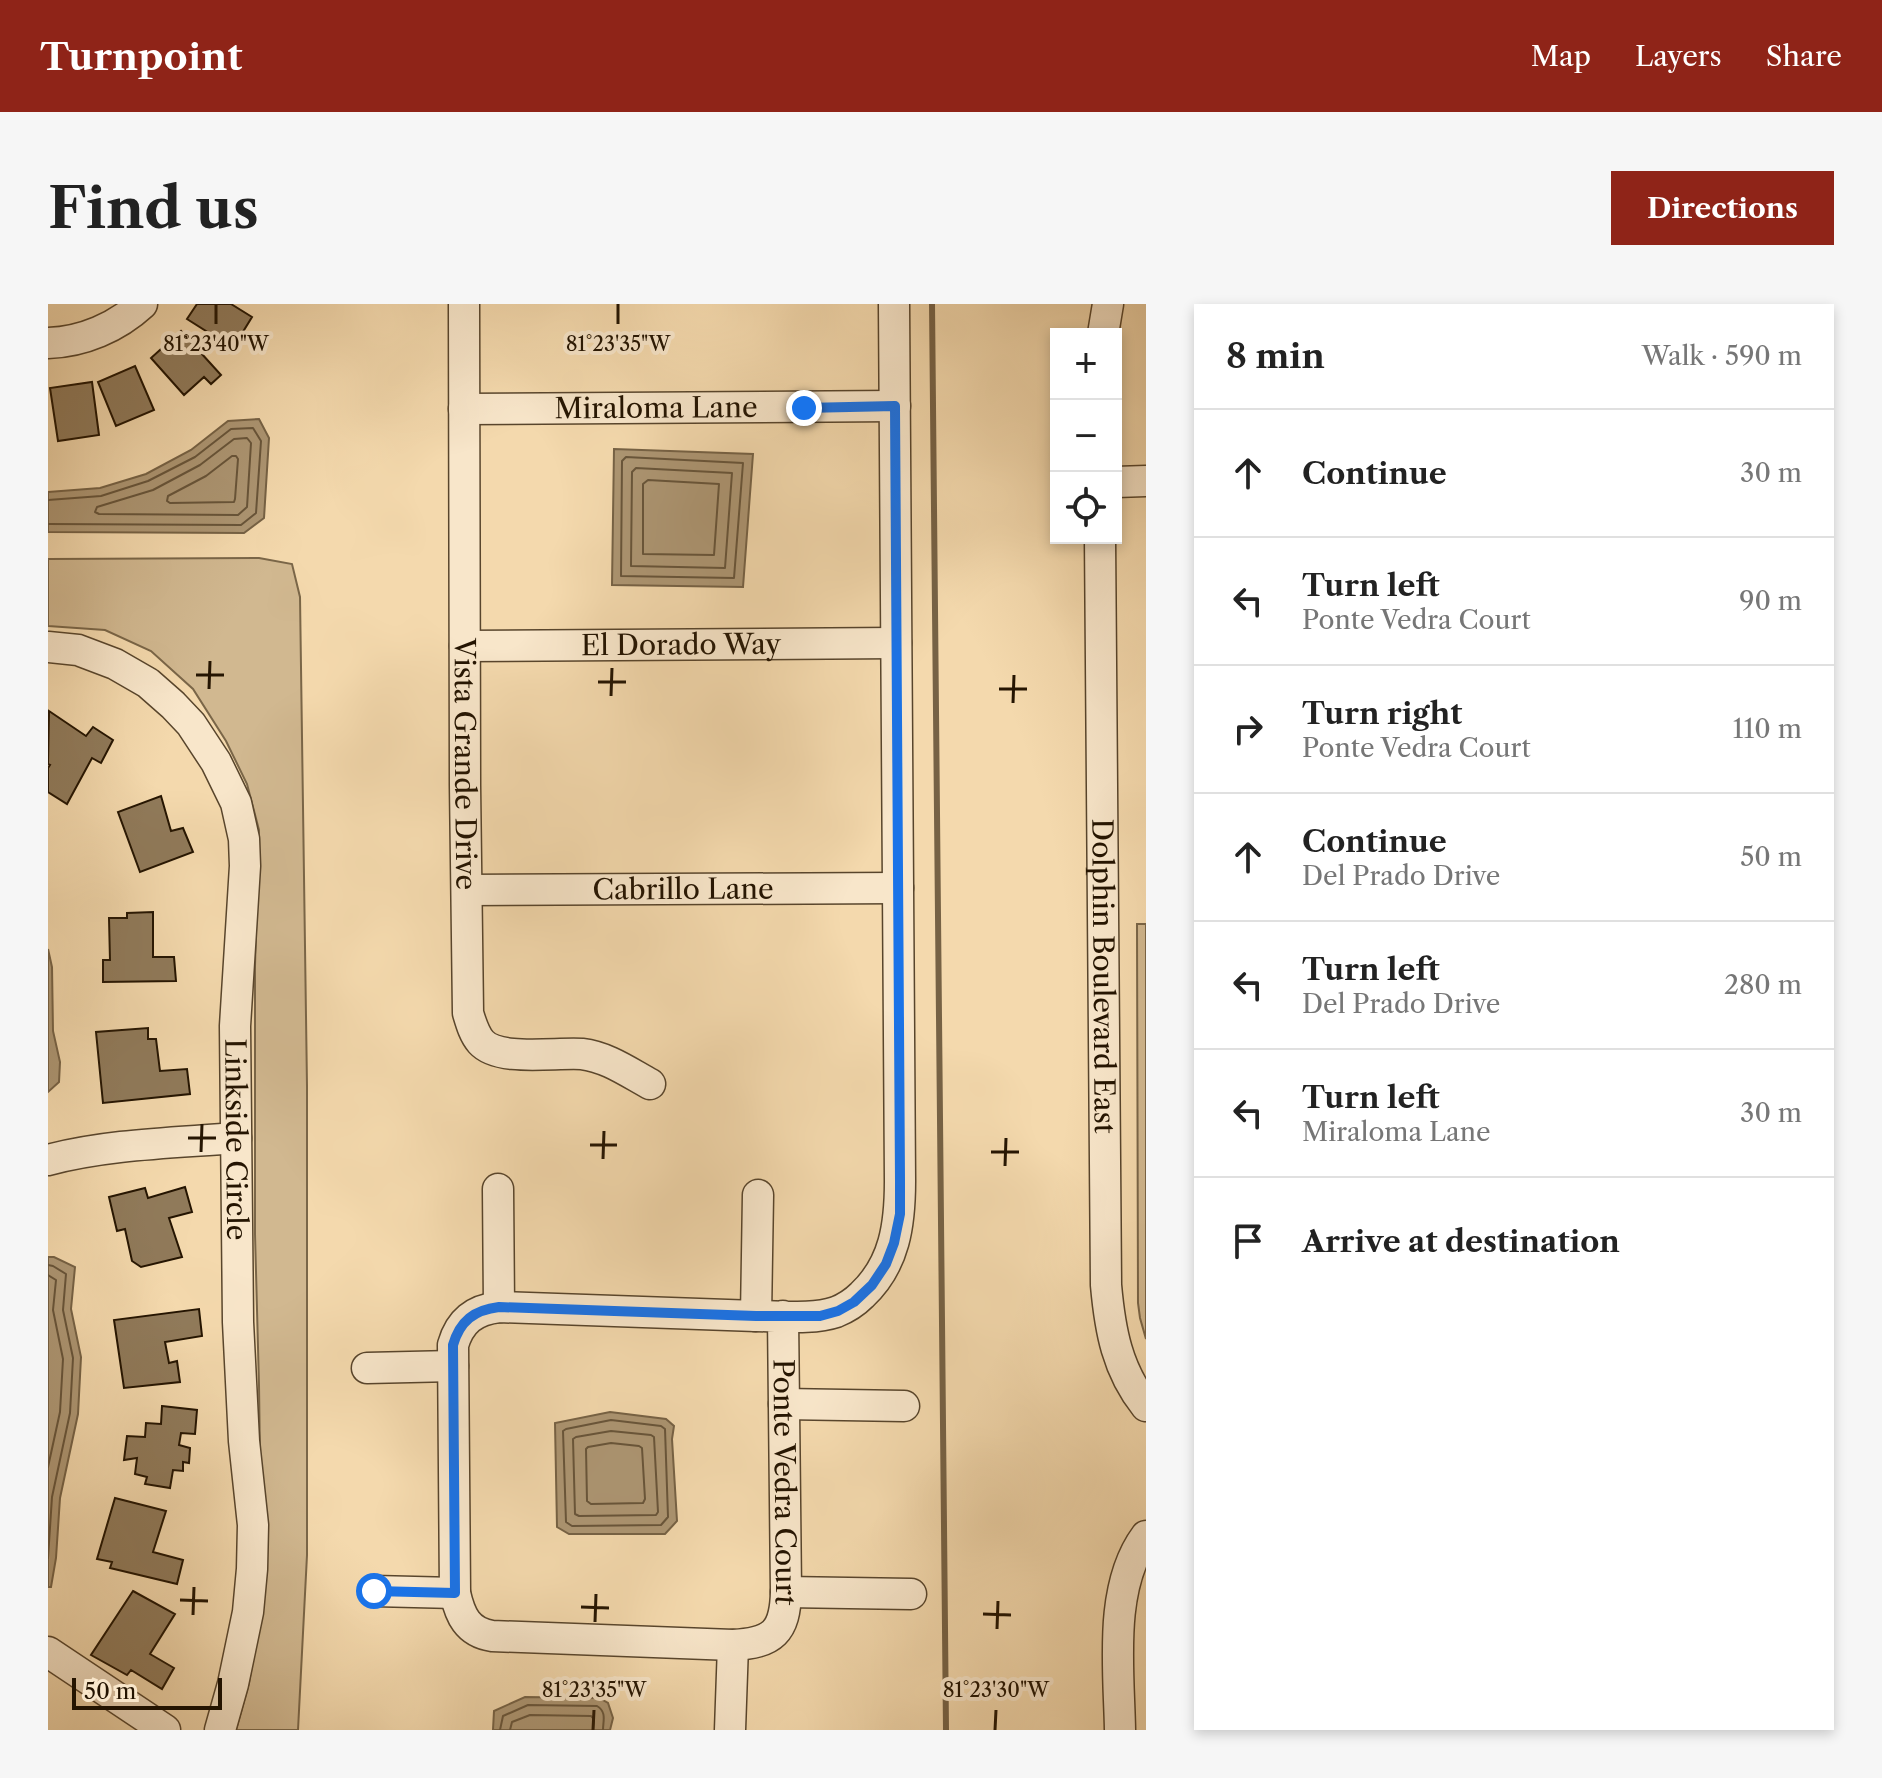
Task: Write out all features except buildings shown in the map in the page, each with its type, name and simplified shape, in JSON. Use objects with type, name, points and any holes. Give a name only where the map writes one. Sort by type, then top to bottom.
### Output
[{"type":"street","points":[[48,343],[73,340],[99,331],[125,318],[142,304]]},
{"type":"street","name":"Vista Grande Drive","points":[[464,304],[468,1013],[481,1043],[493,1051],[584,1055],[609,1061],[650,1084]]},
{"type":"street","points":[[758,1195],[769,1316],[820,1316],[838,1311],[854,1302],[872,1285],[886,1264],[894,1243],[900,1203],[894,304]]},
{"type":"street","points":[[1104,328],[1108,304]]},
{"type":"street","name":"Miraloma Lane","points":[[464,409],[895,406]]},
{"type":"street","points":[[1122,482],[1146,481]]},
{"type":"street","name":"Dolphin Boulevard East","points":[[1100,544],[1106,1285],[1115,1347],[1129,1379],[1146,1406]]},
{"type":"street","name":"El Dorado Way","points":[[465,646],[896,643]]},
{"type":"street","name":"Linkside Circle","points":[[48,647],[78,650],[115,664],[148,683],[173,705],[191,724],[216,762],[236,803],[244,839],[235,1026],[238,1322],[244,1441],[253,1525],[252,1569],[248,1612],[220,1730]]},
{"type":"street","name":"Cabrillo Lane","points":[[467,890],[898,888]]},
{"type":"street","points":[[48,1160],[73,1153],[132,1146],[236,1138]]},
{"type":"street","points":[[498,1189],[499,1307]]},
{"type":"street","name":"Ponte Vedra Court","points":[[499,1307],[769,1316],[784,1404],[786,1592],[784,1619],[778,1631],[760,1642],[733,1645],[485,1635],[465,1622],[455,1593],[453,1366],[453,1345],[463,1322],[479,1311],[499,1307]]},
{"type":"street","points":[[367,1368],[453,1366]]},
{"type":"street","points":[[784,1404],[904,1406]]},
{"type":"street","points":[[1120,1730],[1121,1600],[1126,1576],[1146,1536]]},
{"type":"street","points":[[374,1591],[455,1593]]},
{"type":"street","points":[[786,1592],[911,1594]]},
{"type":"street","points":[[730,1730],[733,1645]]},
{"type":"street","points":[[48,1652],[165,1730]]},
{"type":"shaded area","points":[[259,558],[292,564],[300,597],[307,1086],[307,1555],[298,1730],[236,1730],[249,1683],[262,1606],[255,1234],[255,966],[259,830],[247,784],[226,741],[193,689],[151,651],[105,630],[48,626],[48,559]]},
{"type":"shaded area","points":[[1137,924],[1146,924],[1146,1339],[1138,1303]]},
{"type":"water","points":[[259,419],[269,438],[264,518],[244,533],[48,532],[48,492],[100,488],[146,474],[191,450],[228,421]]},
{"type":"water","points":[[614,449],[753,454],[743,587],[612,585]]},
{"type":"water","points":[[48,949],[52,967],[53,1031],[60,1062],[59,1082],[48,1092]]},
{"type":"water","points":[[48,1257],[75,1267],[71,1309],[81,1357],[78,1414],[60,1498],[51,1587],[48,1587]]},
{"type":"water","points":[[610,1412],[666,1419],[674,1426],[672,1439],[677,1521],[665,1534],[569,1534],[557,1527],[555,1423]]},
{"type":"water","points":[[525,1697],[599,1698],[608,1703],[613,1718],[610,1730],[493,1730],[494,1711]]},
{"type":"waterway","points":[[932,304],[946,1730]]},
{"type":"route","points":[[374,1591],[455,1593],[453,1345],[456,1333],[469,1317],[479,1311],[499,1307],[820,1316],[854,1302],[872,1285],[886,1264],[894,1243],[900,1214],[895,406],[804,408]]}]
